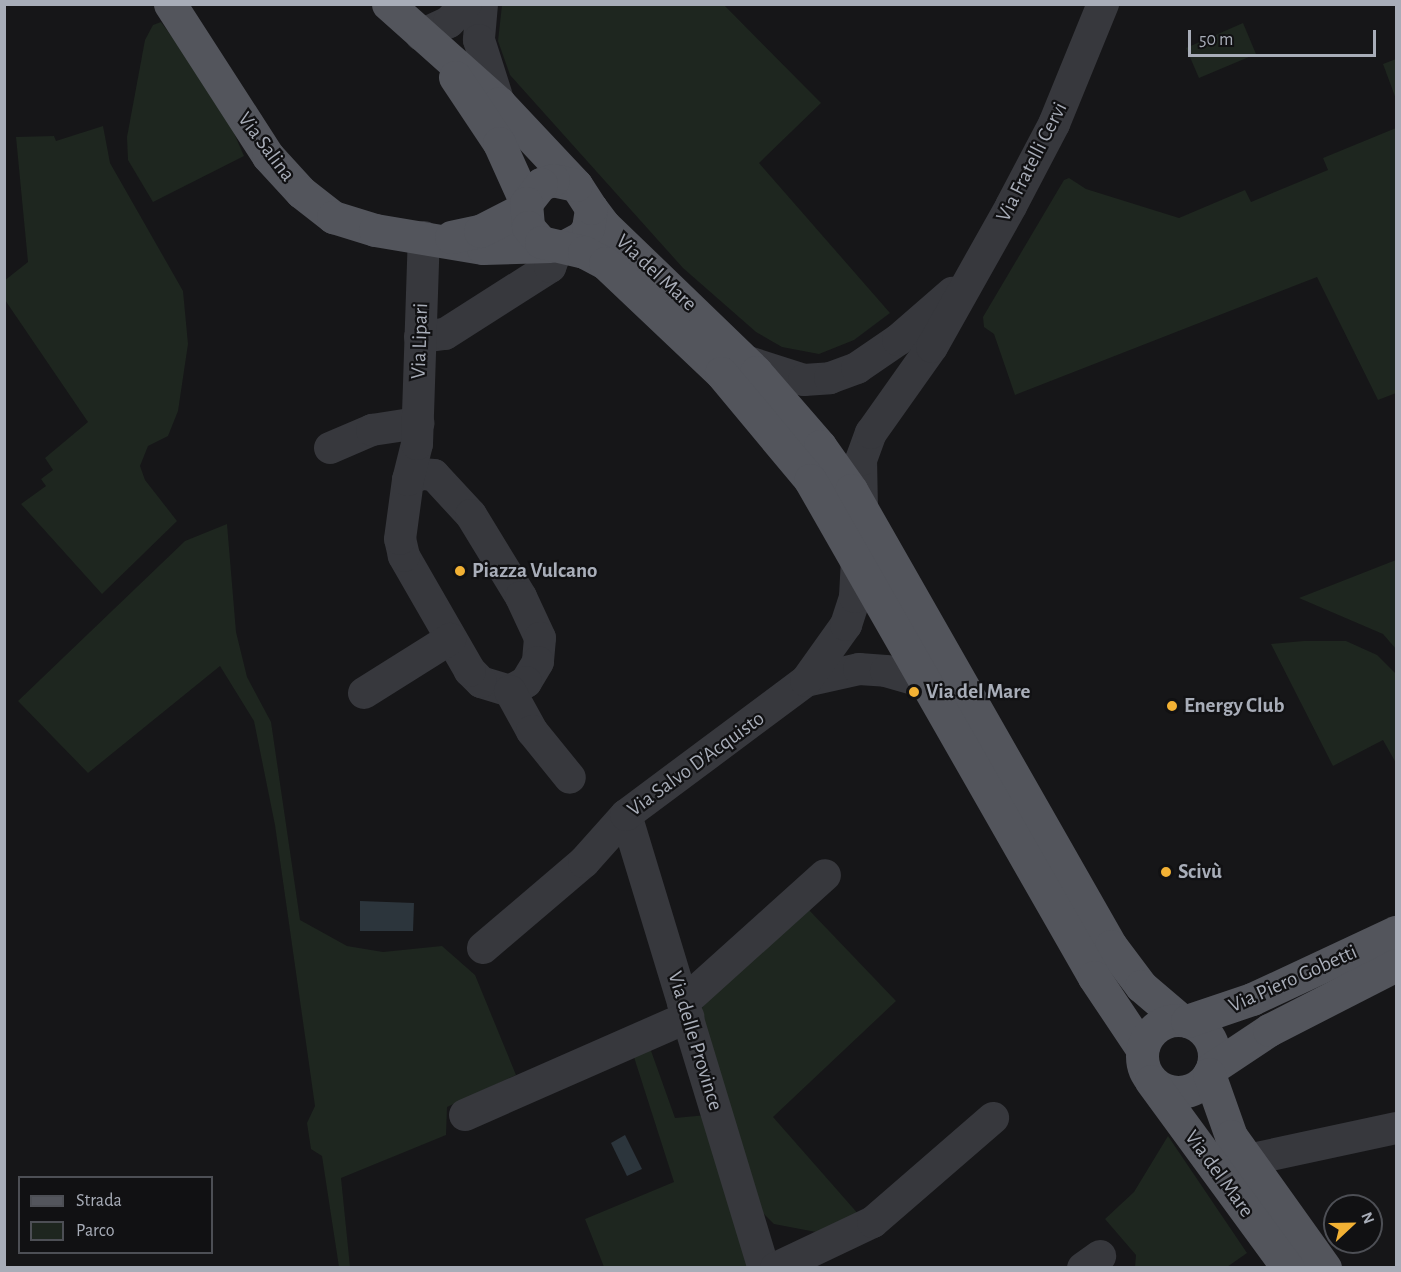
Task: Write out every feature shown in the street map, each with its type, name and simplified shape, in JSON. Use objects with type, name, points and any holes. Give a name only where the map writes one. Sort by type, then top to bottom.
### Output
[{"type":"main road","name":"Via Salina","points":[[170,4],[268,156],[301,192],[333,217],[375,230],[483,248],[558,246]]},
{"type":"main road","points":[[388,4],[432,45],[499,143],[526,205],[528,228],[558,246],[582,237],[588,228],[584,197],[565,180],[541,184],[526,205],[480,231],[432,238]]},
{"type":"main road","name":"Via del Mare","points":[[432,45],[499,103],[584,197],[604,225],[745,361],[820,446],[862,510],[1111,946],[1140,986],[1184,1021]]},
{"type":"main road","name":"Via del Mare","points":[[558,246],[605,263],[721,373],[810,480],[1094,977],[1142,1049]]},
{"type":"main road","name":"Via Piero Gobetti","points":[[1184,1021],[1252,999],[1396,932]]},
{"type":"main road","name":"Via Piero Gobetti","points":[[1211,1071],[1269,1030],[1396,965]]},
{"type":"main road","points":[[1184,1021],[1209,1039],[1211,1071],[1189,1091],[1175,1093],[1151,1081],[1145,1072],[1142,1049],[1152,1031],[1184,1021]]},
{"type":"main road","name":"Via del Mare","points":[[1211,1071],[1231,1136],[1325,1268]]},
{"type":"main road","name":"Via del Mare","points":[[1151,1081],[1288,1268]]},
{"type":"street","points":[[431,4],[432,45]]},
{"type":"street","points":[[432,45],[466,4]]},
{"type":"street","points":[[482,4],[479,40],[499,103]]},
{"type":"street","points":[[1089,40],[1096,4]]},
{"type":"street","points":[[1089,40],[1103,4]]},
{"type":"street","name":"Via Fratelli Cervi","points":[[862,510],[861,460],[871,433],[932,347],[966,281],[1054,124],[1089,40]]},
{"type":"street","name":"Via Lipari","points":[[417,434],[420,337],[432,238]]},
{"type":"street","points":[[420,337],[445,334],[550,267],[558,246]]},
{"type":"street","points":[[745,361],[804,380],[830,378],[857,368],[898,340],[966,281]]},
{"type":"street","points":[[330,448],[372,430],[417,434],[421,477],[400,539],[404,556],[450,639],[481,682],[512,694],[532,731],[570,778]]},
{"type":"street","points":[[421,477],[471,515],[540,638],[538,662],[526,682],[512,694]]},
{"type":"street","points":[[806,681],[846,625],[855,597],[857,559]]},
{"type":"street","points":[[364,693],[450,639]]},
{"type":"street","points":[[806,681],[860,669],[886,671],[924,682]]},
{"type":"street","name":"Via Salvo D'Acquisto","points":[[483,948],[584,862],[626,815],[806,681]]},
{"type":"street","name":"Via delle Province","points":[[626,815],[764,1268]]},
{"type":"street","points":[[465,1115],[685,1010],[825,875]]},
{"type":"street","points":[[776,1268],[873,1222],[993,1118]]},
{"type":"street","points":[[1248,1160],[1396,1128]]},
{"type":"green space","points":[[502,5],[724,5],[821,103],[759,163],[890,313],[854,340],[819,354],[782,347],[756,332],[683,268],[510,75],[498,41]]},
{"type":"green space","points":[[161,22],[221,103],[244,156],[153,202],[128,160],[127,137],[145,40],[153,25]]},
{"type":"green space","points":[[1243,23],[1256,54],[1199,78],[1186,48]]},
{"type":"green space","points":[[1396,59],[1396,99],[1383,64]]},
{"type":"green space","points":[[103,126],[110,163],[183,291],[188,344],[178,411],[168,436],[148,446],[140,466],[145,480],[177,521],[102,594],[21,504],[46,486],[41,479],[53,470],[45,458],[88,422],[5,300],[4,281],[28,262],[16,137],[54,136],[56,141]]},
{"type":"green space","points":[[1396,128],[1396,393],[1378,400],[1317,277],[1015,395],[994,334],[984,327],[983,317],[1064,180],[1069,178],[1086,189],[1179,218],[1245,190],[1251,202],[1328,170],[1323,158]]},
{"type":"green space","points":[[227,524],[236,632],[247,677],[271,722],[300,920],[347,946],[383,952],[442,946],[475,975],[516,1075],[447,1107],[446,1135],[341,1178],[350,1267],[339,1267],[322,1156],[311,1149],[307,1123],[315,1106],[275,825],[254,721],[220,666],[88,773],[18,701],[185,541]]},
{"type":"green space","points":[[1396,560],[1396,649],[1383,634],[1299,598]]},
{"type":"green space","points":[[1346,641],[1377,655],[1396,674],[1396,763],[1383,740],[1333,766],[1271,644]]},
{"type":"green space","points":[[808,909],[896,1001],[773,1117],[860,1216],[816,1232],[774,1224],[762,1212],[700,1011],[708,999]]},
{"type":"green space","points":[[650,1048],[675,1118],[707,1115],[755,1267],[604,1267],[585,1219],[674,1182],[633,1054]]},
{"type":"green space","points":[[1168,1136],[1247,1253],[1227,1267],[1135,1267],[1136,1255],[1105,1219],[1134,1192]]},
{"type":"shaded area","points":[[360,901],[414,903],[413,931],[360,931]]},
{"type":"shaded area","points":[[625,1135],[642,1169],[627,1176],[611,1143]]},
{"type":"place","name":"Piazza Vulcano","points":[[460,571]]},
{"type":"place","name":"Via del Mare","points":[[914,692]]},
{"type":"place","name":"Energy Club","points":[[1172,706]]},
{"type":"place","name":"Scivù","points":[[1166,872]]}]
